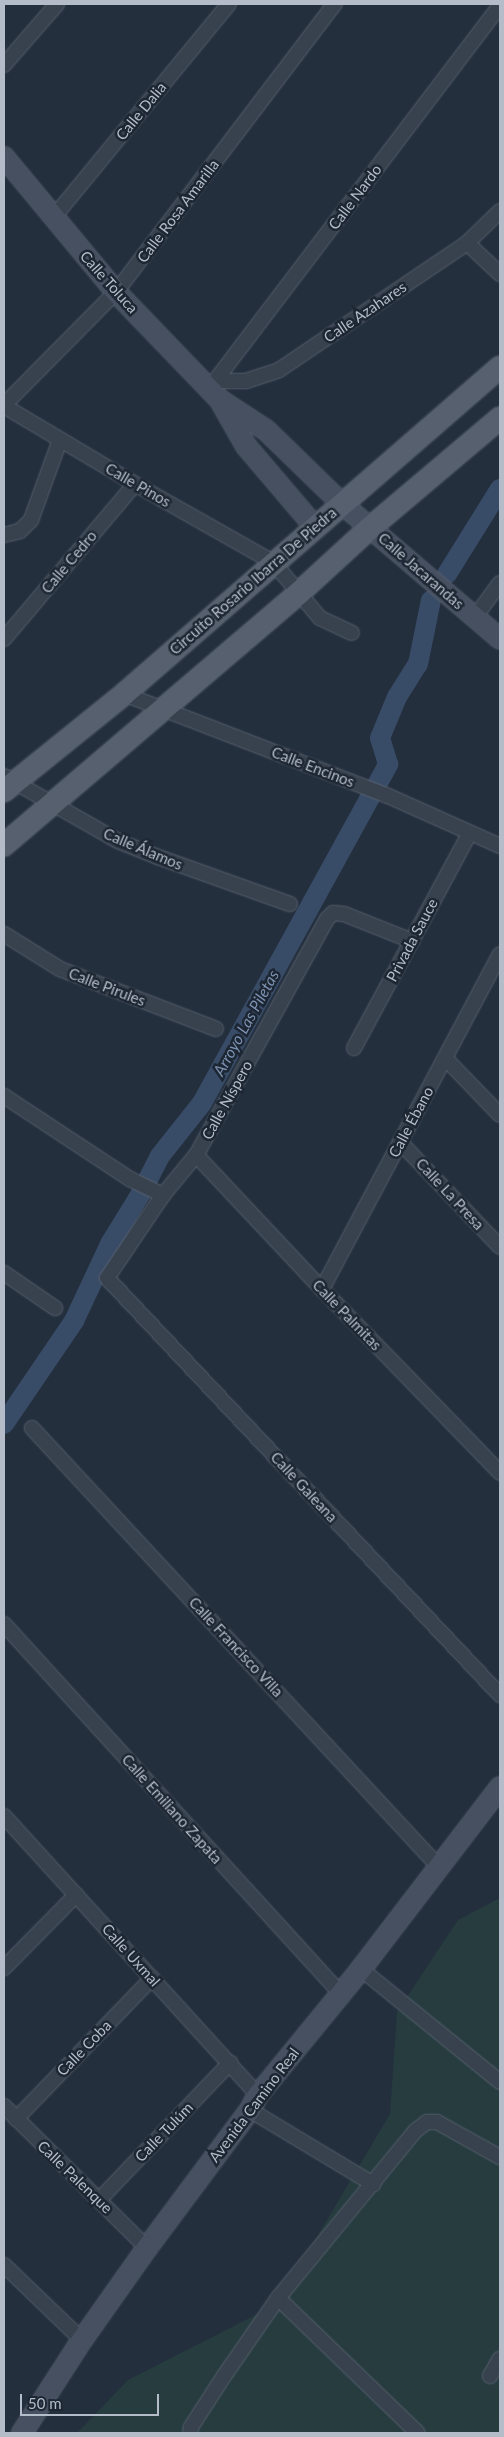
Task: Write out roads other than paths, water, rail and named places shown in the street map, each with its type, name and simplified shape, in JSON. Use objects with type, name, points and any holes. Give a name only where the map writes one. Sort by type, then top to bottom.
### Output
[{"type":"main road","name":"Calle Toluca","points":[[4,157],[116,292],[215,390],[266,430],[342,503]]},
{"type":"main road","name":"Circuito Rosario Ibarra De Piedra","points":[[7,783],[124,694],[273,562],[500,367]]},
{"type":"main road","name":"Calle Toluca","points":[[215,390],[246,446],[315,527]]},
{"type":"main road","points":[[4,845],[164,710],[299,593],[370,528],[500,418]]},
{"type":"main road","name":"Calle Jacarandas","points":[[342,503],[500,639]]},
{"type":"main road","name":"Avenida Camino Real","points":[[22,2433],[82,2340],[254,2102],[361,1969],[500,1788]]},
{"type":"street","points":[[4,65],[57,4]]},
{"type":"street","name":"Calle Dalia","points":[[53,218],[229,4]]},
{"type":"street","name":"Calle Rosa Amarilla","points":[[4,405],[116,292],[335,4]]},
{"type":"street","name":"Calle Nardo","points":[[215,390],[500,6]]},
{"type":"street","name":"Calle Azahares","points":[[215,390],[279,370],[467,243],[500,211]]},
{"type":"street","points":[[467,243],[500,274]]},
{"type":"street","name":"Calle Pinos","points":[[4,405],[135,484],[273,562]]},
{"type":"street","points":[[4,535],[20,532],[31,520],[60,440]]},
{"type":"street","name":"Calle Cedro","points":[[4,640],[135,484]]},
{"type":"street","points":[[273,562],[320,618],[352,633]]},
{"type":"street","points":[[475,617],[500,583]]},
{"type":"street","name":"Calle Encinos","points":[[124,694],[386,795],[500,846]]},
{"type":"street","name":"Calle Álamos","points":[[7,783],[52,804],[118,841],[290,904]]},
{"type":"street","name":"Privada Sauce","points":[[354,1048],[470,833]]},
{"type":"street","name":"Calle Níspero","points":[[107,1278],[158,1193],[196,1156],[327,919],[333,914],[344,914],[412,941]]},
{"type":"street","name":"Calle Pirules","points":[[4,934],[60,969],[216,1029]]},
{"type":"street","name":"Calle Ébano","points":[[322,1289],[500,954]]},
{"type":"street","points":[[445,1058],[500,1115]]},
{"type":"street","points":[[4,1096],[130,1179],[158,1193]]},
{"type":"street","name":"Calle La Presa","points":[[400,1142],[500,1247]]},
{"type":"street","name":"Calle Palmitas","points":[[196,1156],[500,1473]]},
{"type":"street","points":[[4,1273],[55,1308]]},
{"type":"street","name":"Calle Galeana","points":[[107,1278],[500,1695]]},
{"type":"street","name":"Calle Francisco Villa","points":[[32,1428],[440,1868]]},
{"type":"street","name":"Calle Emiliano Zapata","points":[[4,1624],[341,1994]]},
{"type":"street","name":"Calle Uxmal","points":[[4,1816],[230,2063],[254,2102],[373,2184]]},
{"type":"street","points":[[4,1968],[76,1895]]},
{"type":"street","points":[[361,1969],[500,2082]]},
{"type":"street","name":"Calle Coba","points":[[16,2119],[152,1978]]},
{"type":"street","name":"Calle Tulúm","points":[[99,2200],[230,2063]]},
{"type":"street","name":"Calle Palenque","points":[[4,2106],[147,2248]]},
{"type":"street","points":[[190,2433],[191,2428],[224,2376],[278,2298],[415,2131],[427,2122],[437,2122],[500,2157]]},
{"type":"street","points":[[4,2265],[82,2340]]},
{"type":"street","points":[[278,2298],[418,2433]]},
{"type":"street","points":[[490,2376],[500,2359]]},
{"type":"waterway","name":"Arroyo Las Piletas","points":[[447,574],[500,489]]},
{"type":"waterway","name":"Arroyo Las Piletas","points":[[4,1424],[74,1321],[110,1244],[140,1195],[160,1156],[202,1103],[388,764],[380,738],[397,697],[418,664],[431,600]]}]
